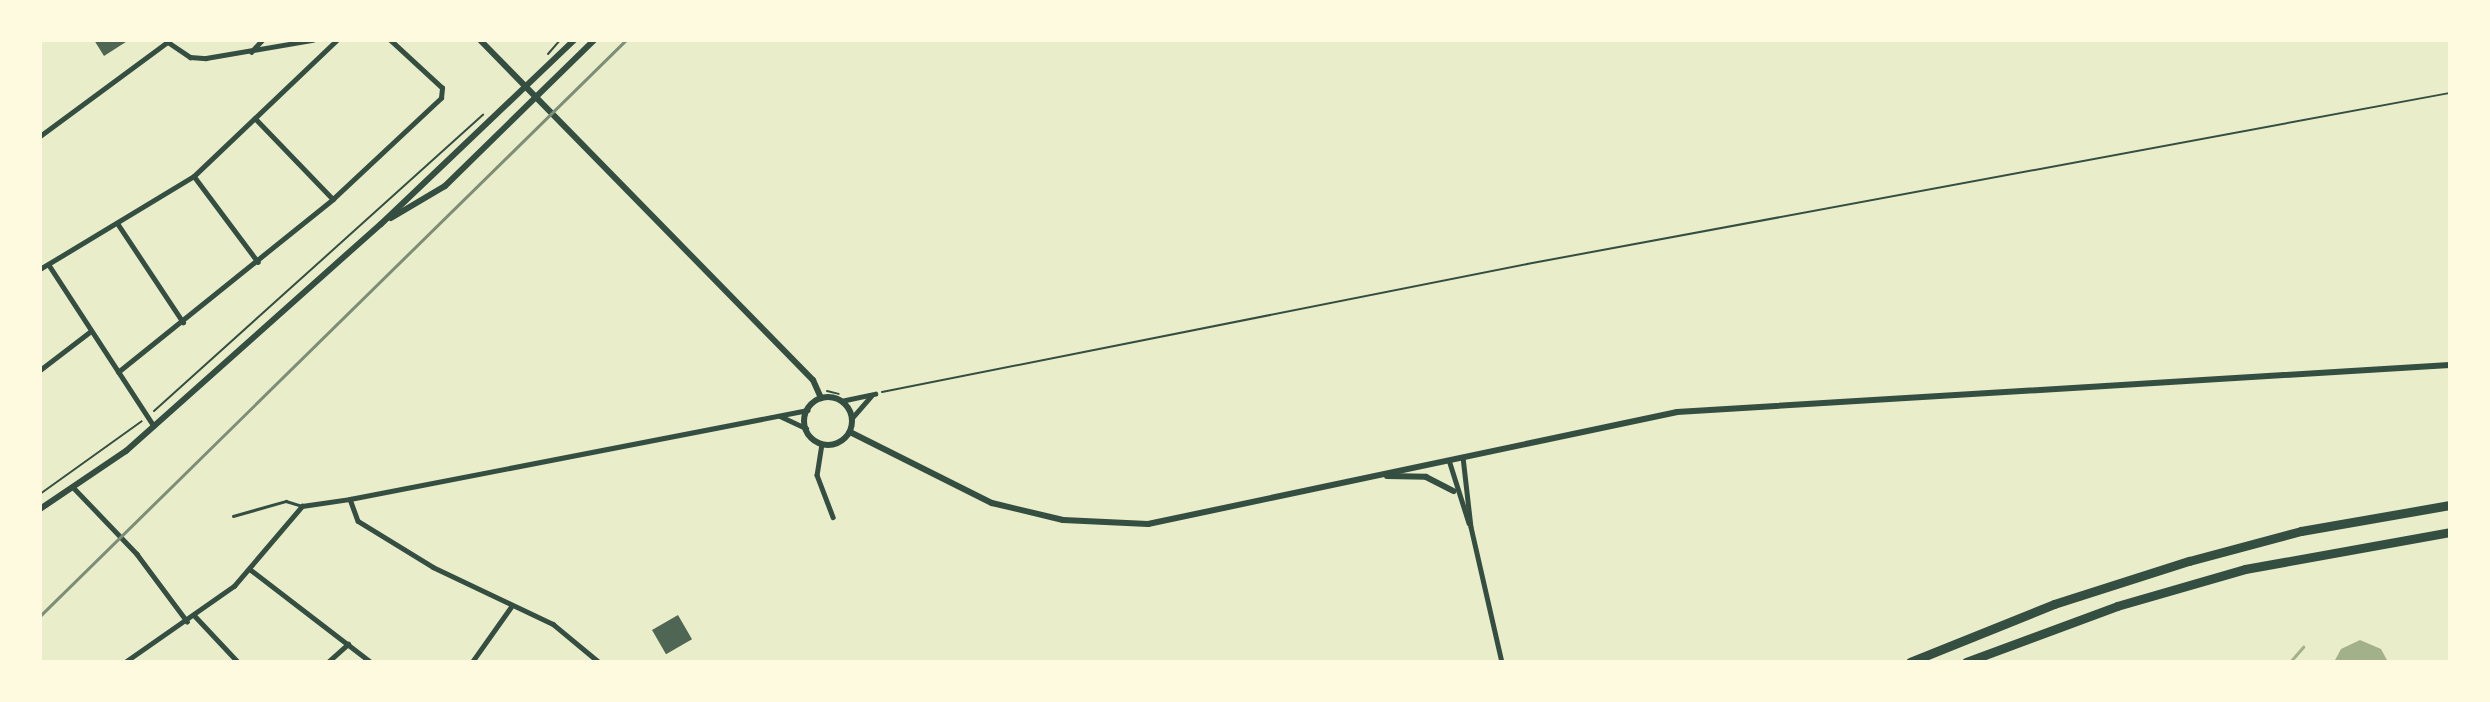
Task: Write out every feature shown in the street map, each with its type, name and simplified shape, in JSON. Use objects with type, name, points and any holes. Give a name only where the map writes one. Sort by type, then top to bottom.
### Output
[{"type":"highway","points":[[1910,662],[2054,604],[2189,561],[2301,531],[2450,505]]},
{"type":"highway","points":[[1966,662],[2117,606],[2245,569],[2450,532]]},
{"type":"street","points":[[251,52],[262,40]]},
{"type":"street","points":[[40,136],[169,41],[190,57],[251,52],[312,40]]},
{"type":"street","points":[[40,269],[194,176],[337,40]]},
{"type":"street","points":[[118,372],[333,199],[444,93],[390,40]]},
{"type":"street","points":[[480,40],[813,380],[821,398]]},
{"type":"street","points":[[40,509],[74,487],[154,426],[381,224],[574,40]]},
{"type":"street","points":[[381,224],[445,186],[594,40]]},
{"type":"street","points":[[255,118],[333,199]]},
{"type":"street","points":[[194,176],[258,262]]},
{"type":"street","points":[[118,224],[183,321]]},
{"type":"street","points":[[49,265],[154,426]]},
{"type":"street","points":[[40,370],[91,331]]},
{"type":"street","points":[[850,432],[992,503],[1095,524],[1196,518],[1628,419],[1739,406],[2450,365]]},
{"type":"street","points":[[125,662],[195,616],[251,570],[302,506],[780,416],[807,410],[821,398],[841,401],[875,394]]},
{"type":"street","points":[[780,416],[806,428],[822,444],[838,443],[850,432],[852,418],[875,394]]},
{"type":"street","points":[[841,401],[852,418]]},
{"type":"street","points":[[806,428],[807,410]]},
{"type":"street","points":[[822,444],[817,475],[833,517]]},
{"type":"street","points":[[1463,457],[1471,527],[1502,662]]},
{"type":"street","points":[[1450,460],[1454,491],[1471,527]]},
{"type":"street","points":[[1378,476],[1426,477],[1454,491]]},
{"type":"street","points":[[74,487],[137,554],[187,621]]},
{"type":"street","points":[[350,499],[358,521],[511,607],[553,624],[599,662]]},
{"type":"street","points":[[251,570],[371,662]]},
{"type":"street","points":[[472,662],[511,607]]},
{"type":"street","points":[[195,616],[238,662]]},
{"type":"street","points":[[328,662],[348,644]]},
{"type":"lane","points":[[233,516],[286,500],[302,506]]},
{"type":"path","points":[[875,394],[1527,264],[2450,93]]},
{"type":"path","points":[[40,494],[147,416],[494,106]]},
{"type":"shaded area","points":[[2360,640],[2381,649],[2388,662],[2334,662],[2341,649]]},
{"type":"building","points":[[94,40],[129,40],[104,56]]},
{"type":"building","points":[[678,615],[692,639],[666,654],[652,630]]},
{"type":"waterway","points":[[2290,662],[2303,647]]},
{"type":"railway","points":[[40,616],[626,40]]}]
